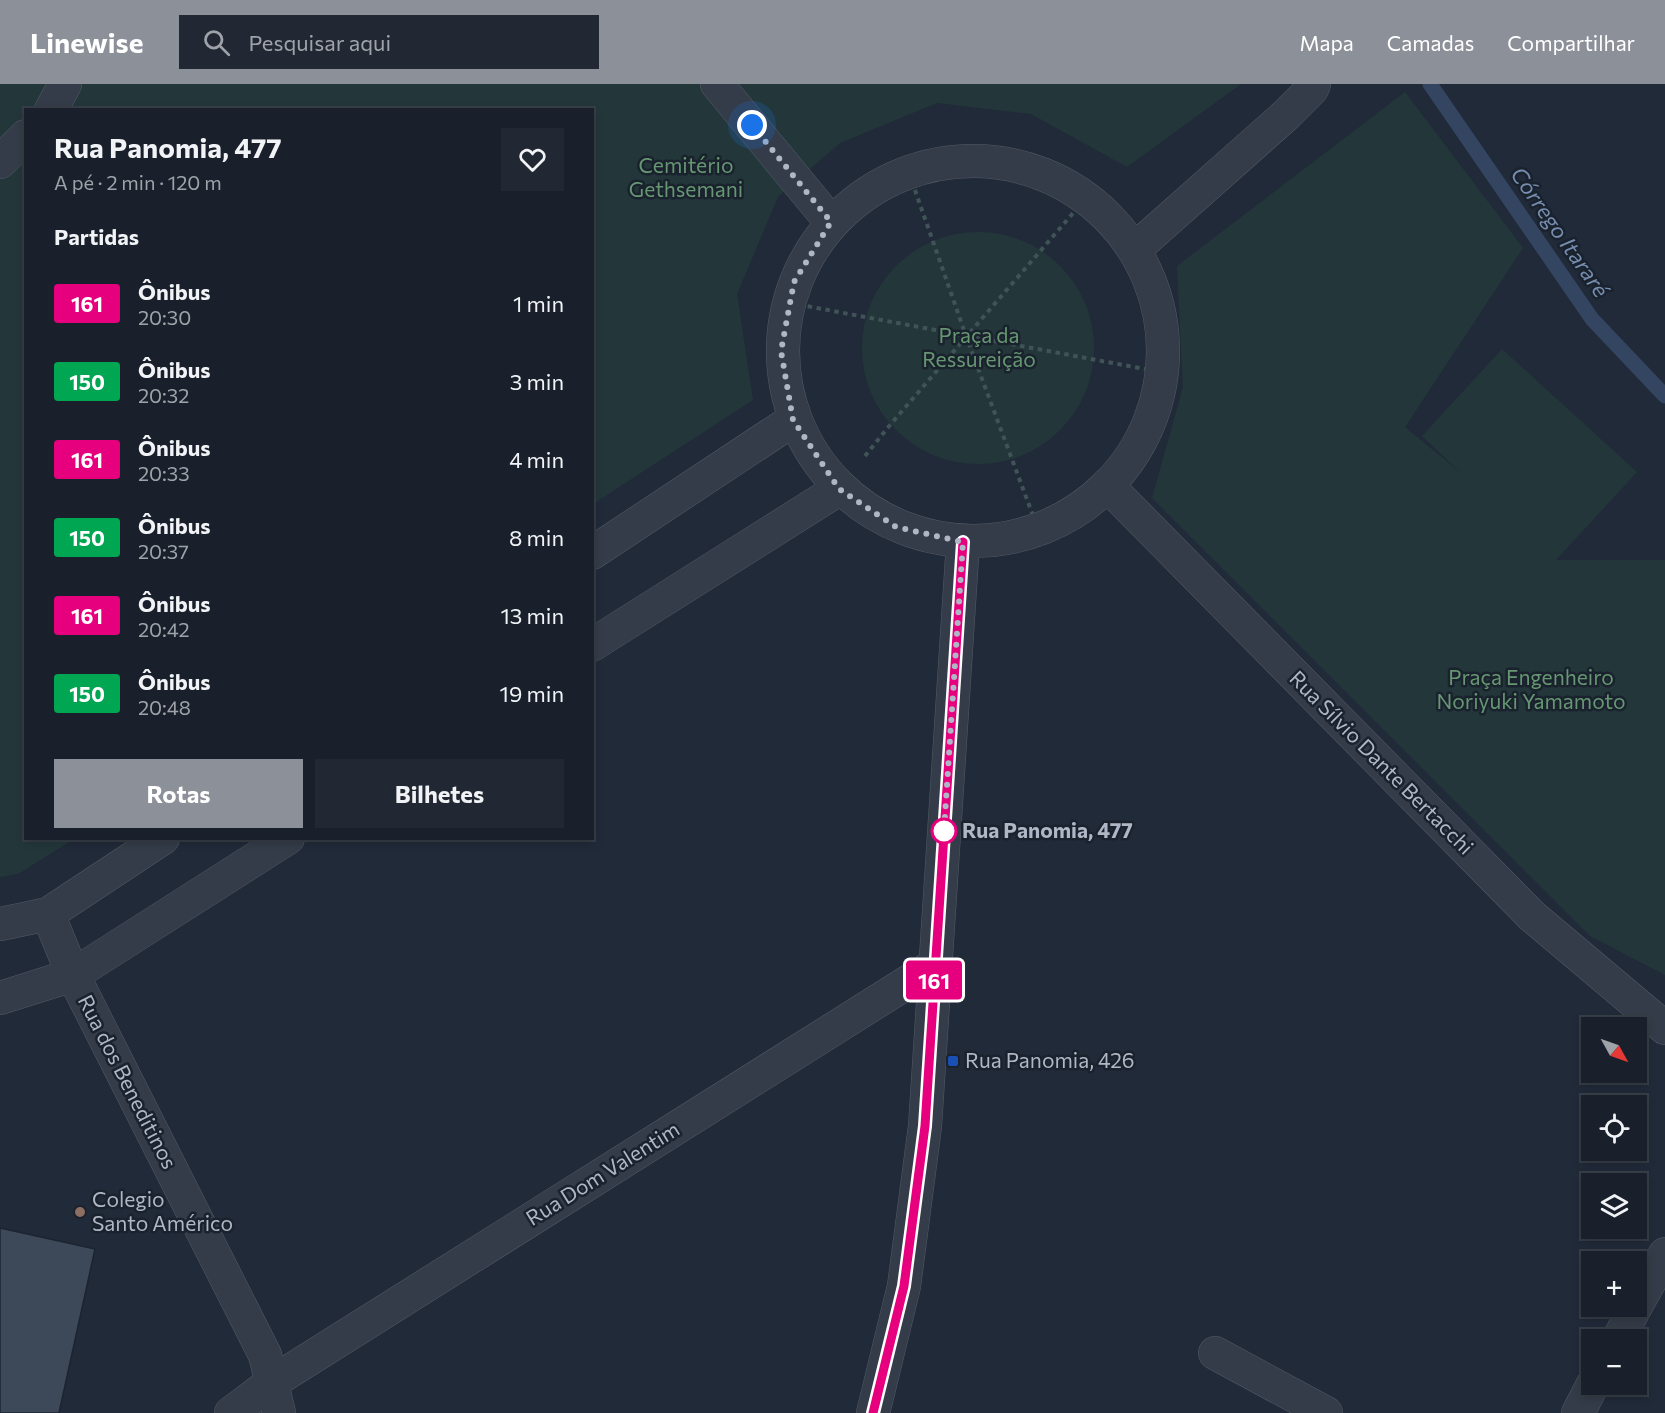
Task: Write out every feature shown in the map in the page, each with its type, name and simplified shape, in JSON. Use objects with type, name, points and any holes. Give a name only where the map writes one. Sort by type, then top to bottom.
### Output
[{"type":"street","points":[[52,108],[65,84]]},
{"type":"street","points":[[717,84],[831,222]]},
{"type":"street","points":[[1135,249],[1286,115],[1312,89],[1314,84]]},
{"type":"street","points":[[0,162],[24,138]]},
{"type":"street","points":[[954,160],[1024,167],[1087,197],[1135,249],[1156,295],[1163,346],[1161,372],[1157,397],[1138,445],[1107,485],[1065,518],[1016,537],[963,542],[896,527],[839,489],[793,420],[781,351],[794,282],[831,222],[887,180],[909,173],[954,160]]},
{"type":"street","points":[[594,552],[793,420]]},
{"type":"street","name":"Rua Sílvio Dante Bertacchi","points":[[1107,485],[1532,916],[1665,1028]]},
{"type":"street","points":[[594,644],[839,489]]},
{"type":"street","points":[[873,1413],[904,1286],[925,1126],[963,542]]},
{"type":"street","points":[[0,924],[48,914],[160,840]]},
{"type":"street","points":[[0,998],[73,975],[285,840]]},
{"type":"street","name":"Rua dos Beneditinos","points":[[48,914],[73,975],[265,1355],[275,1398]]},
{"type":"street","name":"Rua Dom Valentim","points":[[231,1413],[275,1398],[935,965]]},
{"type":"street","points":[[1647,1286],[1665,1254]]},
{"type":"street","points":[[1215,1353],[1326,1413]]},
{"type":"street","points":[[1578,1413],[1587,1395]]},
{"type":"path","points":[[909,173],[966,336],[1038,529]]},
{"type":"path","points":[[839,489],[890,424],[1087,197]]},
{"type":"path","points":[[790,303],[1161,372]]},
{"type":"green space","name":"Cemitério Gethsemani","points":[[0,84],[1241,84],[1127,167],[1031,114],[937,103],[840,143],[778,197],[737,294],[753,400],[594,503],[594,108],[24,108],[24,840],[72,840],[18,874],[0,877]]},
{"type":"green space","name":"Praça Engenheiro Noriyuki Yamamoto","points":[[1405,92],[1523,248],[1405,427],[1461,473],[1422,436],[1502,349],[1637,472],[1556,560],[1665,560],[1665,975],[1590,936],[1152,498],[1183,387],[1177,266]]},
{"type":"green space","name":"Praça da Ressureição","points":[[978,232],[1001,234],[1033,246],[1052,258],[1068,274],[1089,314],[1094,348],[1092,371],[1080,403],[1068,422],[1052,438],[1012,459],[978,464],[955,462],[923,450],[904,438],[888,422],[867,382],[862,348],[864,325],[876,293],[888,274],[904,258],[944,237]]},
{"type":"building","points":[[0,1228],[95,1249],[59,1413],[0,1413]]},
{"type":"waterway","name":"Córrego Itararé","points":[[1430,84],[1592,319],[1665,396]]},
{"type":"bus line","name":"161","points":[[873,1413],[904,1286],[925,1126],[963,542]]},
{"type":"place","name":"Rua Panomia, 477","points":[[944,831]]},
{"type":"place","name":"Rua Panomia, 426","points":[[953,1061]]},
{"type":"place","name":"Colegio Santo Américo","points":[[80,1212]]},
{"type":"route","points":[[752,125],[831,222],[794,282],[781,351],[793,420],[839,489],[896,527],[963,542],[944,831]]}]
